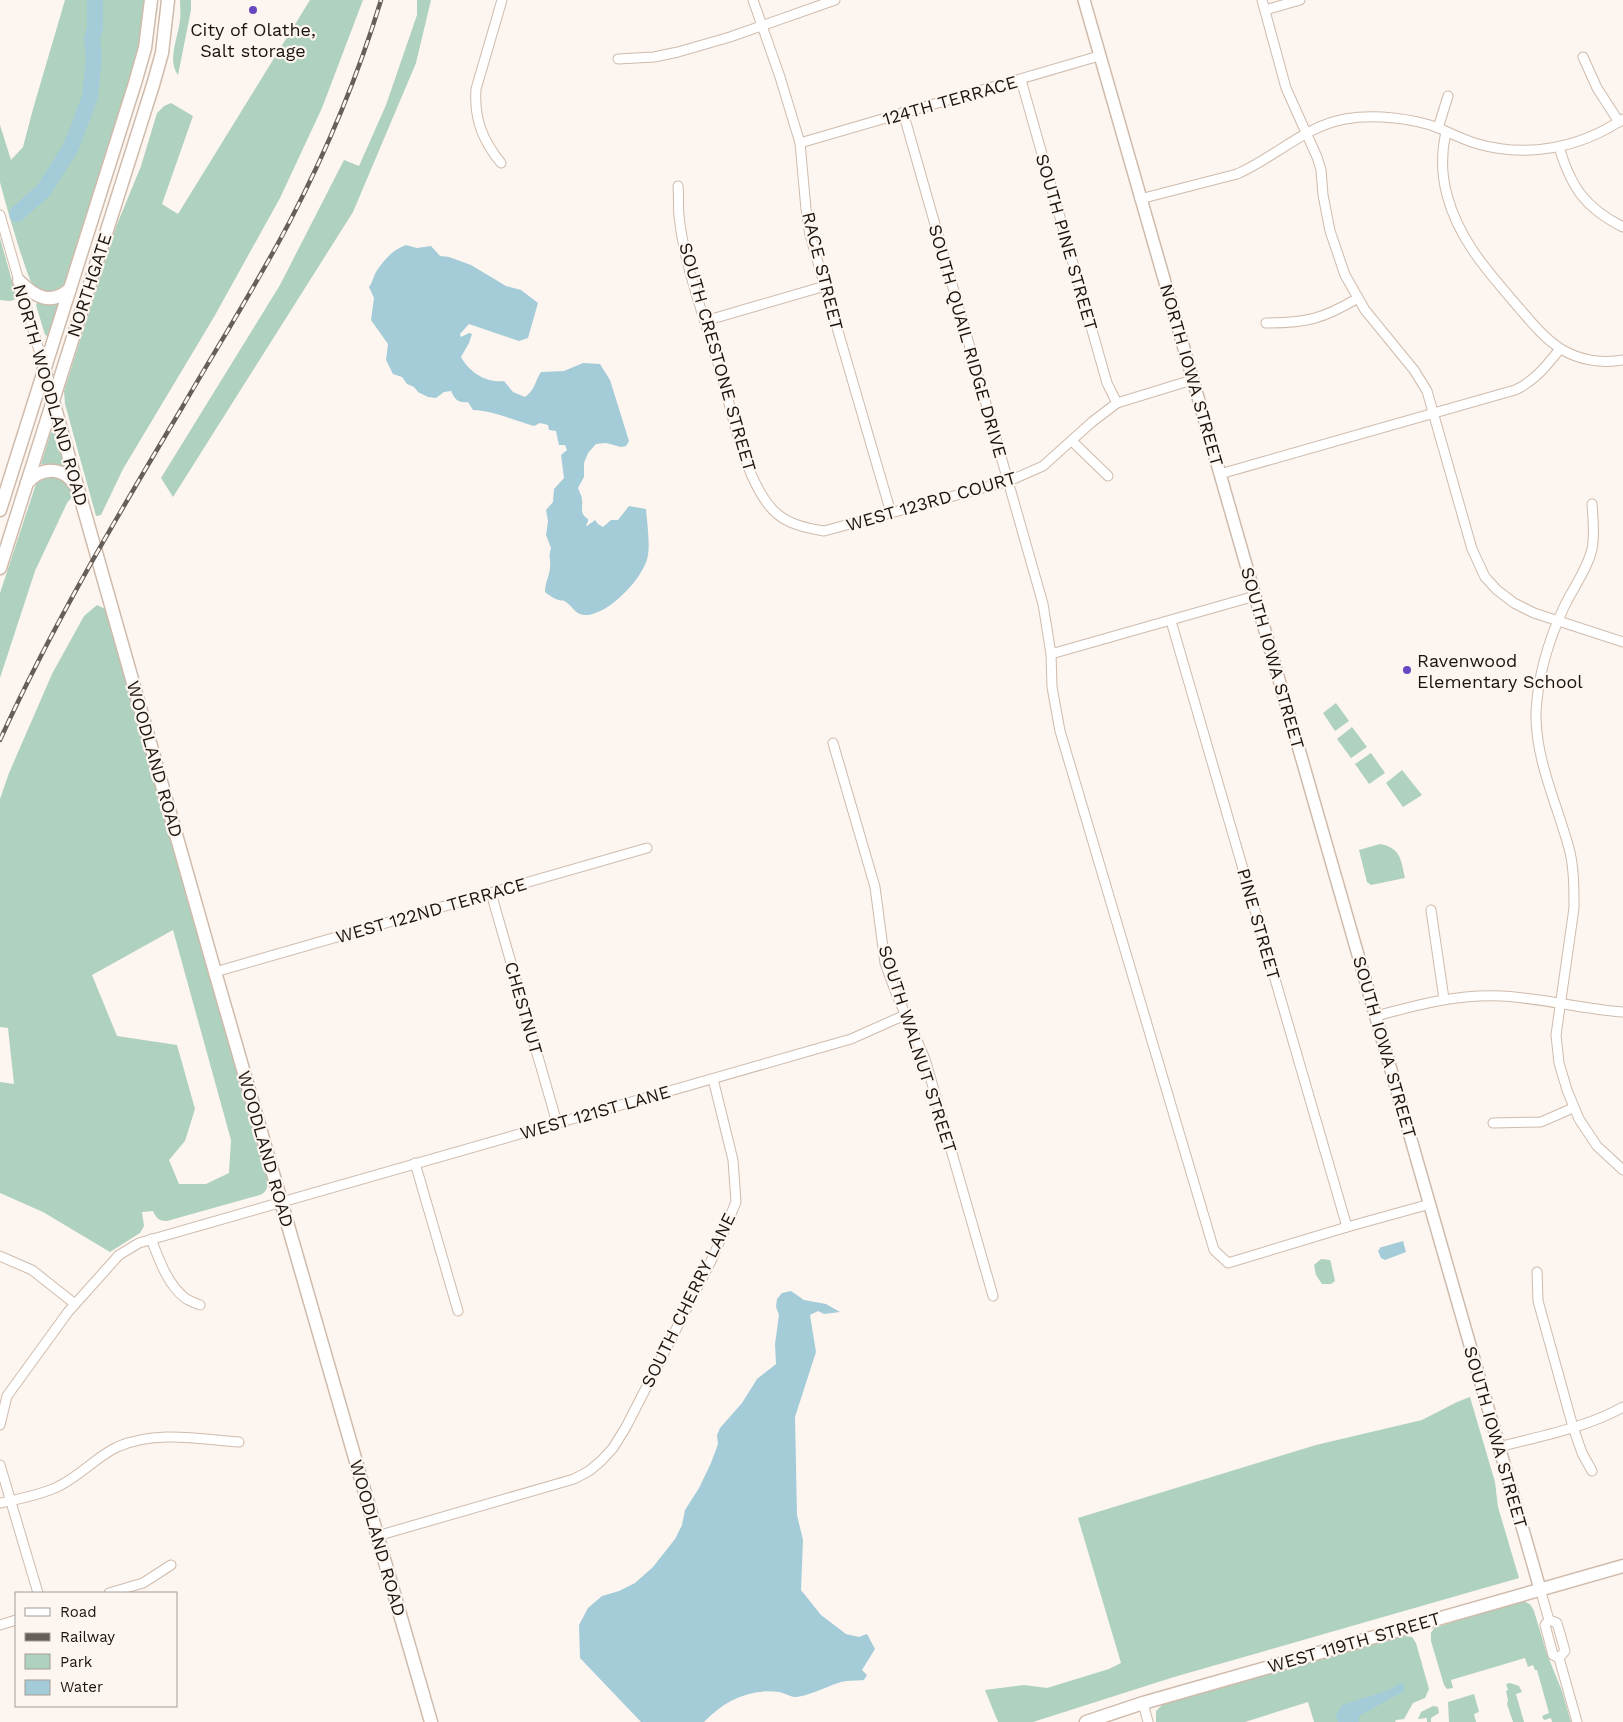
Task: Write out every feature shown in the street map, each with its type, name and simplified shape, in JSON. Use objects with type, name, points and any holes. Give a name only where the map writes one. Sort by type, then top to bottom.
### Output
[{"type":"main road","name":"NORTHGATE","points":[[0,510],[145,48],[151,0]]},
{"type":"main road","name":"NORTHGATE","points":[[0,568],[162,53],[168,0]]},
{"type":"main road","points":[[19,281],[36,295],[43,297],[58,297],[70,289]]},
{"type":"main road","name":"NORTH WOODLAND ROAD","points":[[44,369],[103,575]]},
{"type":"main road","points":[[27,482],[41,472],[55,471],[68,476],[78,490]]},
{"type":"main road","name":"WOODLAND ROAD","points":[[103,575],[431,1722]]},
{"type":"main road","name":"WEST 119TH STREET","points":[[1086,1722],[1143,1703],[1623,1566]]},
{"type":"street","points":[[501,163],[483,137],[475,104],[476,89],[502,0]]},
{"type":"street","name":"RACE STREET","points":[[753,0],[800,143],[810,236],[891,513]]},
{"type":"street","points":[[618,60],[654,57],[678,52],[730,37],[835,0]]},
{"type":"street","name":"NORTH IOWA STREET","points":[[1084,0],[1220,474],[1497,395],[1525,385],[1544,369],[1560,349]]},
{"type":"street","points":[[1262,0],[1286,88],[1308,133],[1321,170],[1330,232],[1345,275],[1373,322],[1421,379],[1427,391],[1472,549],[1485,577],[1497,590],[1514,603],[1534,613],[1623,642]]},
{"type":"street","points":[[1265,10],[1300,0]]},
{"type":"street","name":"124TH TERRACE","points":[[800,143],[1100,56]]},
{"type":"street","points":[[1140,199],[1237,174],[1251,168],[1308,133],[1338,121],[1364,118],[1396,118],[1442,130],[1478,144],[1501,149],[1527,152],[1559,147],[1592,135],[1621,120],[1597,88],[1583,58]]},
{"type":"street","name":"SOUTH PINE STREET","points":[[1021,80],[1107,383],[1116,403]]},
{"type":"street","points":[[1448,96],[1442,130],[1443,180],[1452,210],[1464,238],[1490,275],[1560,349],[1595,361],[1623,360]]},
{"type":"street","name":"SOUTH QUAIL RIDGE DRIVE","points":[[903,112],[1034,570],[1048,629],[1052,654],[1052,687],[1060,731],[1214,1250],[1228,1264],[1347,1227]]},
{"type":"street","points":[[1559,147],[1565,167],[1575,188],[1598,212],[1623,227]]},
{"type":"street","name":"SOUTH CRESTONE STREET","points":[[678,186],[679,216],[689,266],[745,458],[759,494],[773,511],[782,518]]},
{"type":"street","name":"NORTH WOODLAND ROAD","points":[[0,215],[44,369]]},
{"type":"street","points":[[705,321],[825,286]]},
{"type":"street","points":[[1266,323],[1294,323],[1315,319],[1338,310],[1358,298]]},
{"type":"street","name":"WEST 123RD COURT","points":[[782,518],[805,528],[824,531],[1009,481],[1043,466],[1116,403],[1192,380]]},
{"type":"street","points":[[1072,441],[1108,476]]},
{"type":"street","name":"SOUTH IOWA STREET","points":[[1220,474],[1549,1620],[1545,1625],[1553,1655],[1559,1658],[1577,1722]]},
{"type":"street","points":[[1592,504],[1594,530],[1592,548],[1584,569],[1558,621],[1540,680],[1536,715],[1542,760],[1570,850],[1573,869],[1574,908],[1556,1035],[1559,1063],[1573,1108],[1597,1146],[1623,1170]]},
{"type":"street","points":[[1052,654],[1255,596]]},
{"type":"street","name":"PINE STREET","points":[[1171,621],[1347,1227]]},
{"type":"street","name":"SOUTH WALNUT STREET","points":[[833,743],[875,887],[885,963],[905,1015],[925,1059],[992,1296]]},
{"type":"street","name":"WEST 122ND TERRACE","points":[[215,972],[646,848]]},
{"type":"street","name":"CHESTNUT","points":[[492,893],[557,1123]]},
{"type":"street","points":[[1431,910],[1444,999]]},
{"type":"street","points":[[1376,1016],[1444,999],[1465,996],[1502,996],[1623,1012]]},
{"type":"street","name":"WEST 121ST LANE","points":[[0,1425],[3,1399],[76,1304],[119,1255],[139,1243],[851,1039],[905,1015]]},
{"type":"street","name":"SOUTH CHERRY LANE","points":[[377,1536],[574,1479],[601,1462],[613,1448],[626,1427],[713,1257],[736,1202],[733,1160],[713,1079]]},
{"type":"street","points":[[1493,1123],[1541,1122],[1573,1108]]},
{"type":"street","points":[[415,1163],[458,1311]]},
{"type":"street","points":[[1347,1227],[1430,1204]]},
{"type":"street","points":[[151,1239],[165,1272],[176,1289],[186,1299],[200,1305]]},
{"type":"street","points":[[0,1256],[32,1270],[76,1304]]},
{"type":"street","points":[[1537,1272],[1538,1300],[1573,1427],[1582,1453],[1592,1471]]},
{"type":"street","points":[[1499,1447],[1573,1427],[1610,1414],[1623,1407]]},
{"type":"street","points":[[0,1503],[60,1486],[116,1448],[133,1442],[168,1436],[239,1442]]},
{"type":"street","points":[[0,1465],[38,1592]]},
{"type":"street","points":[[113,1592],[143,1584],[171,1565]]},
{"type":"street","points":[[0,1624],[15,1620]]},
{"type":"street","points":[[1143,1703],[1148,1722]]},
{"type":"green space","points":[[65,0],[146,0],[141,43],[132,77],[65,284],[58,289],[46,292],[38,290],[31,282],[2,190],[0,182],[0,125],[11,160],[23,147]]},
{"type":"green space","points":[[180,0],[191,0],[191,10],[178,75],[173,63],[173,56],[179,27]]},
{"type":"green space","points":[[310,0],[363,0],[322,108],[280,198],[214,317],[123,469],[101,515],[96,516],[65,404],[64,391],[116,227],[141,166],[157,113],[164,106],[171,103],[193,116],[162,204],[178,214]]},
{"type":"green space","points":[[417,0],[431,0],[416,63],[353,212],[173,497],[161,478],[280,285],[344,160],[359,166],[386,105],[417,15]]},
{"type":"green space","points":[[0,238],[17,299],[10,301],[0,300]]},
{"type":"green space","points":[[37,303],[59,304],[50,337],[45,335]]},
{"type":"green space","points":[[51,432],[55,434],[64,464],[63,467],[41,464]]},
{"type":"green space","points":[[55,477],[67,484],[73,496],[67,503],[35,571],[0,678],[0,593],[36,484],[44,478]]},
{"type":"green space","points":[[97,605],[105,609],[268,1181],[266,1190],[260,1195],[167,1221],[158,1219],[153,1211],[142,1212],[144,1226],[140,1233],[110,1252],[43,1212],[0,1193],[0,1082],[14,1084],[8,1028],[0,1027],[0,799],[9,773],[52,674],[84,616]],"holes":[[[173,930],[231,1140],[229,1173],[206,1184],[179,1184],[169,1160],[185,1141],[195,1109],[177,1045],[117,1036],[92,975]]]},
{"type":"green space","points":[[1336,703],[1349,721],[1335,731],[1323,713]]},
{"type":"green space","points":[[1352,727],[1367,747],[1351,758],[1337,739]]},
{"type":"green space","points":[[1371,753],[1385,773],[1369,784],[1355,764]]},
{"type":"green space","points":[[1402,770],[1422,795],[1403,807],[1386,783]]},
{"type":"green space","points":[[1380,844],[1392,848],[1399,856],[1405,878],[1371,885],[1367,882],[1359,850]]},
{"type":"green space","points":[[1321,1259],[1330,1260],[1335,1281],[1331,1284],[1322,1284],[1316,1275],[1314,1265]]},
{"type":"green space","points":[[1470,1397],[1495,1482],[1498,1507],[1519,1578],[1174,1677],[1033,1722],[998,1722],[985,1690],[1024,1685],[1047,1688],[1109,1669],[1121,1663],[1078,1518],[1316,1445],[1422,1420]]},
{"type":"green space","points":[[1521,1601],[1529,1604],[1534,1611],[1571,1722],[1552,1722],[1551,1718],[1544,1720],[1542,1716],[1549,1713],[1537,1670],[1535,1670],[1533,1665],[1528,1667],[1525,1658],[1451,1680],[1453,1688],[1447,1689],[1444,1685],[1431,1641],[1431,1633],[1434,1628]]},
{"type":"green space","points":[[1404,1636],[1412,1637],[1416,1643],[1429,1689],[1425,1698],[1413,1703],[1404,1719],[1396,1720],[1395,1722],[1314,1722],[1308,1702],[1245,1722],[1156,1722],[1156,1711],[1163,1704]]},
{"type":"green space","points":[[1510,1683],[1519,1686],[1522,1692],[1516,1694],[1524,1722],[1513,1722],[1507,1704],[1506,1691],[1508,1690],[1506,1684]]},
{"type":"green space","points":[[1474,1694],[1479,1712],[1474,1714],[1476,1722],[1449,1722],[1448,1702]]},
{"type":"green space","points":[[1433,1706],[1438,1707],[1439,1713],[1431,1718],[1431,1722],[1427,1722],[1427,1718],[1418,1719],[1421,1712]]},
{"type":"water","points":[[406,245],[417,248],[431,246],[440,256],[449,257],[471,265],[506,286],[521,290],[538,303],[528,338],[519,341],[469,324],[460,334],[461,337],[469,333],[472,334],[461,357],[469,368],[479,376],[485,379],[504,381],[513,392],[525,397],[533,389],[541,372],[564,371],[583,363],[600,364],[610,380],[629,441],[626,446],[621,447],[606,443],[596,444],[588,453],[584,463],[584,477],[578,488],[582,498],[582,512],[588,519],[587,526],[595,520],[603,527],[611,520],[618,520],[629,506],[646,509],[649,550],[640,574],[624,594],[603,610],[584,615],[576,612],[563,600],[555,599],[545,592],[550,568],[551,548],[546,535],[548,521],[546,510],[553,502],[554,489],[564,478],[561,455],[567,450],[565,445],[559,445],[556,431],[549,430],[548,425],[540,423],[534,426],[496,414],[473,410],[468,402],[457,400],[451,391],[444,392],[436,398],[428,397],[407,384],[402,377],[393,374],[386,360],[388,344],[371,320],[374,298],[369,287],[376,272],[385,260],[397,249]]},
{"type":"water","points":[[1403,1241],[1406,1252],[1385,1260],[1381,1258],[1378,1251],[1381,1247]]},
{"type":"water","points":[[791,1291],[804,1300],[826,1304],[840,1312],[824,1314],[818,1311],[810,1315],[816,1352],[795,1417],[797,1515],[803,1540],[801,1590],[821,1615],[846,1634],[859,1637],[867,1634],[875,1649],[862,1670],[867,1675],[864,1680],[841,1682],[799,1697],[768,1691],[747,1694],[729,1702],[704,1722],[641,1722],[580,1658],[579,1625],[588,1608],[602,1596],[619,1591],[635,1583],[653,1567],[675,1539],[682,1525],[685,1510],[699,1488],[711,1463],[718,1444],[717,1435],[720,1428],[742,1403],[757,1379],[776,1364],[775,1344],[779,1315],[776,1307],[777,1299],[782,1293]]},
{"type":"water","points":[[1401,1683],[1404,1685],[1404,1691],[1359,1716],[1359,1722],[1338,1722],[1336,1715],[1342,1705],[1389,1690]]},
{"type":"waterway","points":[[17,214],[44,190],[71,147],[90,97],[94,58],[92,39],[95,28],[95,0]]},
{"type":"railway","points":[[0,740],[42,654],[87,570],[290,221],[317,167],[341,112],[381,0]]},
{"type":"place","name":"City of Olathe, Salt storage","points":[[253,10]]},
{"type":"place","name":"Ravenwood Elementary School","points":[[1407,670]]}]
